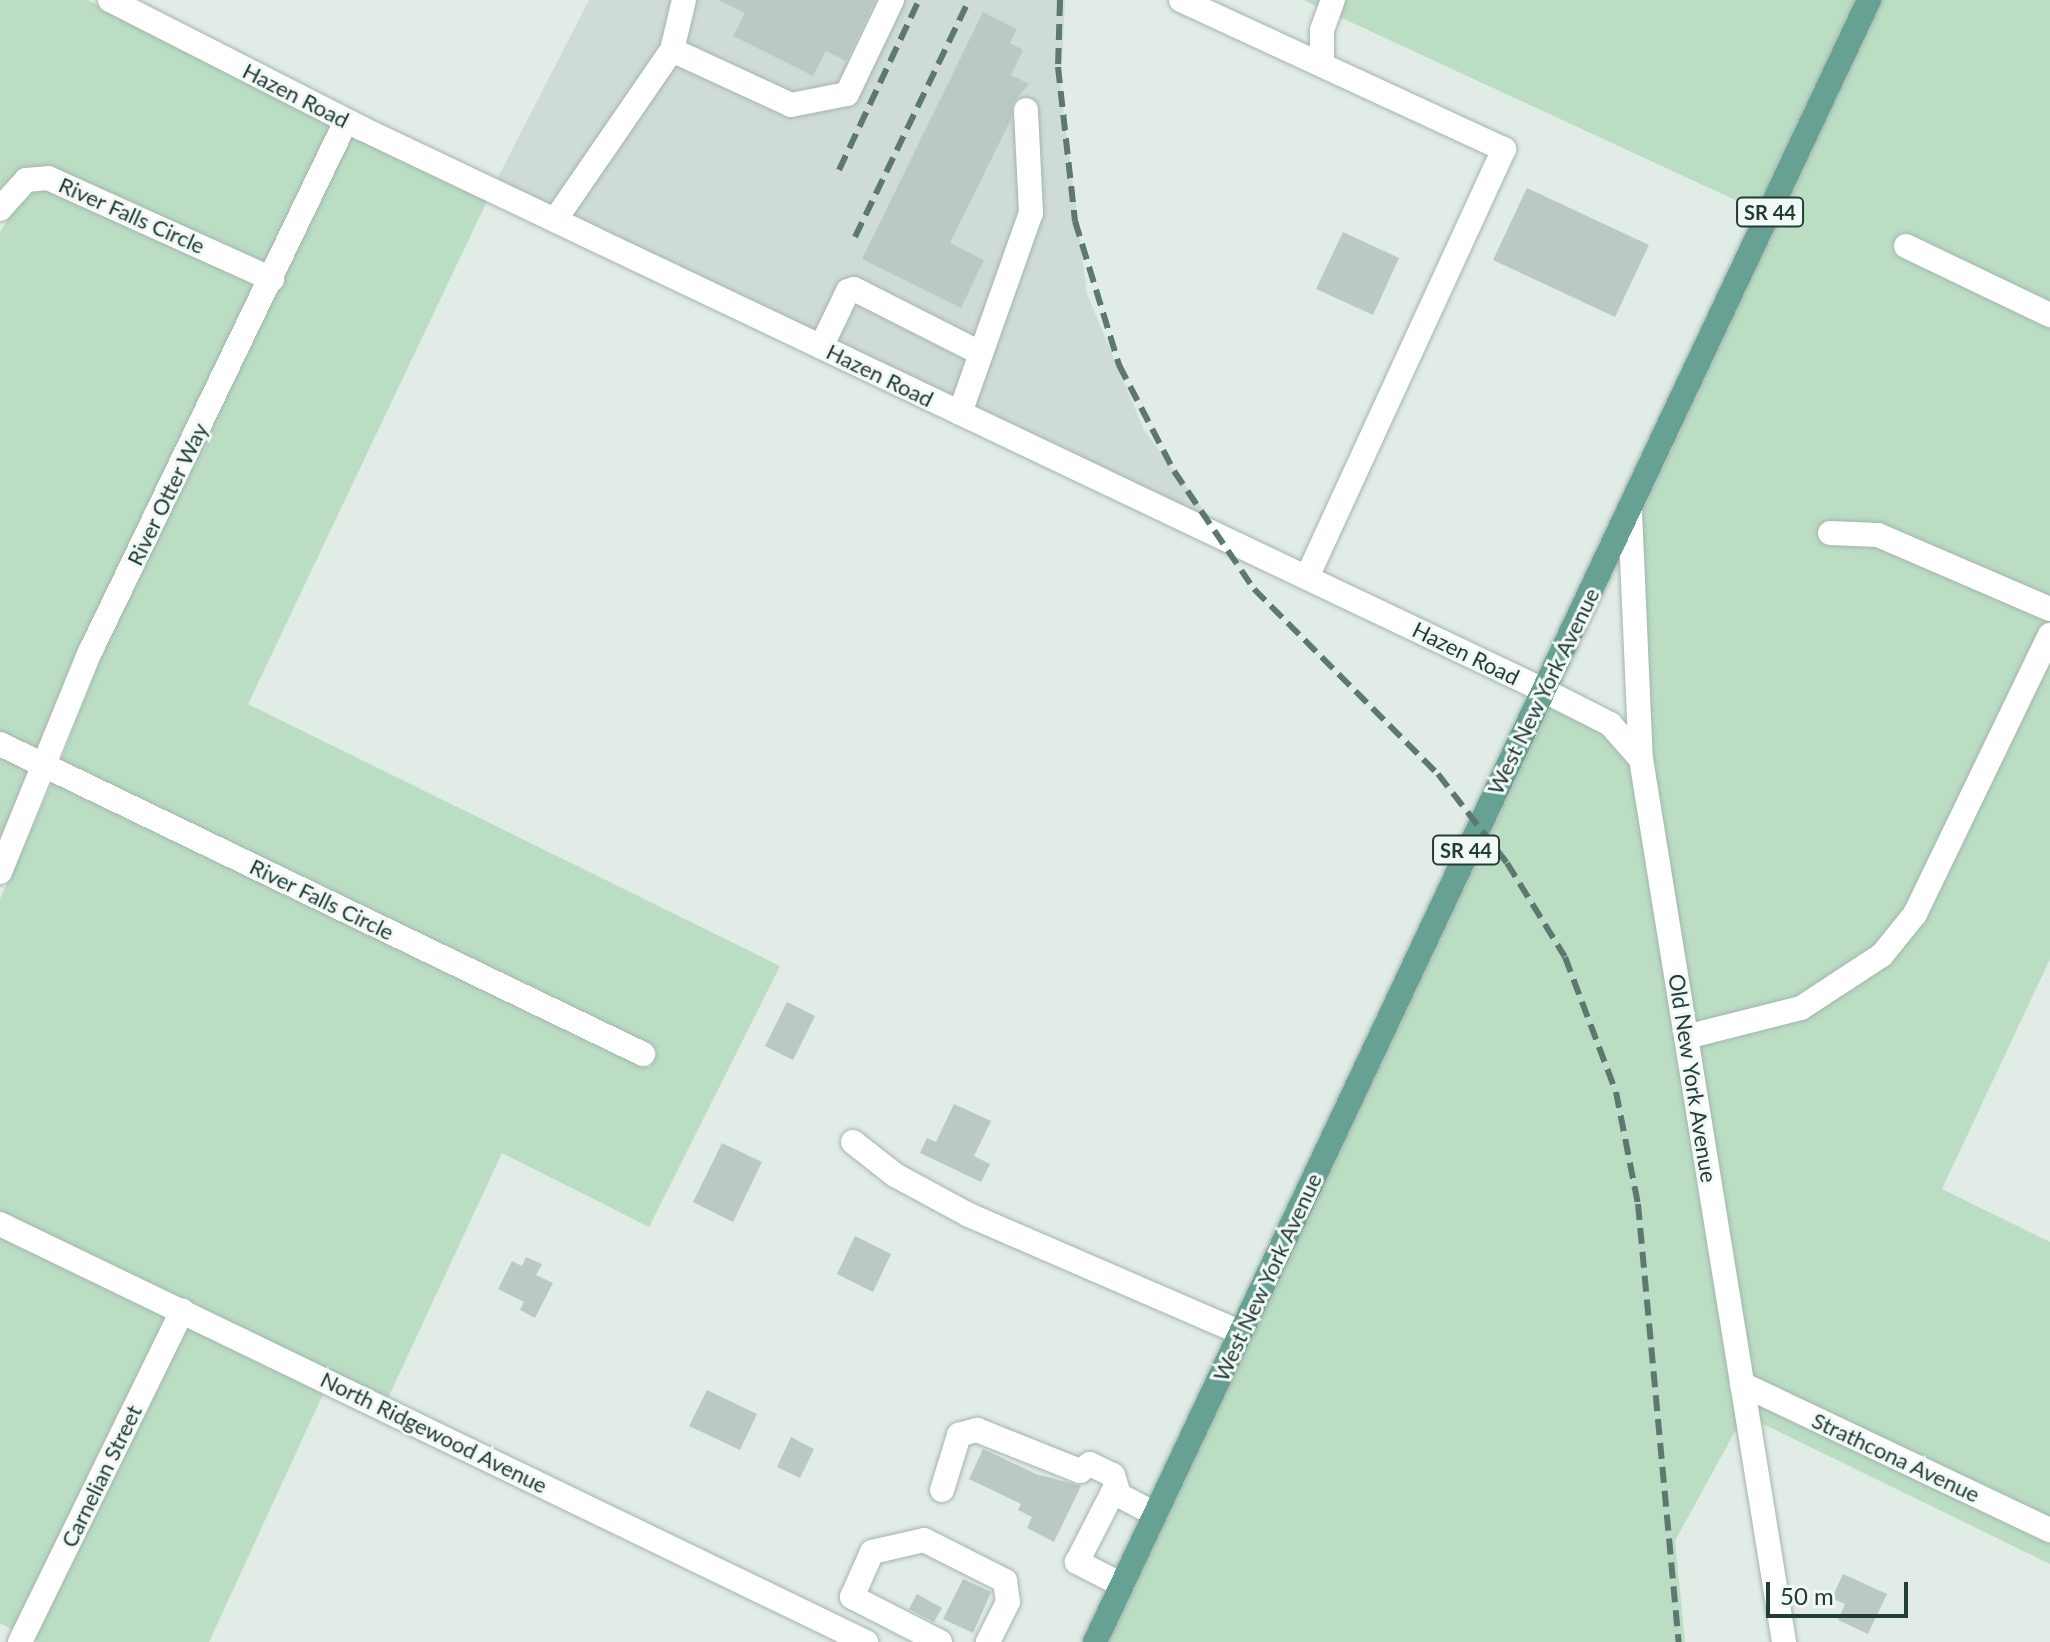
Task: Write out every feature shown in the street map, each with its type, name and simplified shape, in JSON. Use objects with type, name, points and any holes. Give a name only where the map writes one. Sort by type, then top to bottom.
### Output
[{"type":"main road","name":"West New York Avenue","points":[[1095,1642],[1869,0]]},
{"type":"street","name":"Hazen Road","points":[[110,0],[346,121],[1545,691],[1610,724],[1641,759]]},
{"type":"street","points":[[555,220],[672,50],[684,0]]},
{"type":"street","points":[[672,50],[791,105],[847,94],[892,0]]},
{"type":"street","points":[[1181,0],[1504,149],[1307,577]]},
{"type":"street","points":[[1322,65],[1322,30],[1333,0]]},
{"type":"street","points":[[960,413],[978,352],[1031,213],[1026,110]]},
{"type":"street","name":"River Otter Way","points":[[0,872],[47,767],[90,652],[346,121]]},
{"type":"street","name":"River Falls Circle","points":[[0,209],[26,180],[48,178],[272,279]]},
{"type":"street","points":[[1906,246],[2050,315]]},
{"type":"street","points":[[821,347],[848,291],[854,289],[978,352]]},
{"type":"street","name":"Old New York Avenue","points":[[1630,512],[1641,759],[1784,1642]]},
{"type":"street","points":[[1830,533],[1878,535],[2050,609]]},
{"type":"street","points":[[1686,1037],[1801,1008],[1882,955],[1915,914],[2050,635]]},
{"type":"street","name":"River Falls Circle","points":[[0,744],[643,1054]]},
{"type":"street","points":[[853,1142],[895,1175],[969,1215],[1240,1332]]},
{"type":"street","name":"North Ridgewood Avenue","points":[[0,1224],[866,1642]]},
{"type":"street","name":"Carnelian Street","points":[[20,1642],[182,1311]]},
{"type":"street","name":"Strathcona Avenue","points":[[1742,1384],[2050,1530]]},
{"type":"street","points":[[942,1490],[959,1435],[977,1430],[1080,1471],[1090,1464],[1113,1475],[1119,1495]]},
{"type":"street","points":[[1122,1585],[1077,1562],[1113,1492],[1155,1514]]},
{"type":"street","points":[[940,1642],[852,1597],[872,1552],[924,1540],[1005,1581],[1008,1602],[988,1642]]},
{"type":"shaded area","points":[[589,0],[1065,0],[1061,90],[1087,294],[1144,430],[1212,521],[497,179]]},
{"type":"green space","points":[[0,0],[88,0],[332,124],[266,265],[51,169],[18,172],[0,189]]},
{"type":"green space","points":[[1303,0],[1857,0],[1759,211]]},
{"type":"green space","points":[[1881,0],[2050,0],[2050,959],[1942,1189],[2050,1242],[2050,1519],[1752,1378],[1652,757],[1641,515]]},
{"type":"green space","points":[[352,134],[488,199],[248,704],[780,966],[649,1227],[502,1153],[388,1398],[0,1214],[0,899],[53,781],[649,1068],[657,1051],[60,763],[101,657]]},
{"type":"green space","points":[[48,188],[257,283],[40,753],[0,733],[0,232],[20,199],[31,189]]},
{"type":"green space","points":[[1551,705],[1604,732],[1631,762],[1738,1426],[1675,1541],[1685,1642],[1108,1642]]},
{"type":"green space","points":[[0,755],[33,771],[0,844]]},
{"type":"green space","points":[[0,1235],[167,1315],[13,1630],[0,1623]]},
{"type":"green space","points":[[187,1324],[325,1390],[209,1642],[39,1642],[33,1639]]},
{"type":"green space","points":[[1756,1401],[2050,1541],[2050,1564],[1759,1422]]},
{"type":"building","points":[[718,0],[875,0],[846,61],[826,51],[813,76],[733,36],[745,13]]},
{"type":"building","points":[[983,12],[1017,29],[1010,43],[1023,50],[1011,75],[1029,84],[1012,104],[1011,119],[950,243],[984,260],[961,308],[862,259]]},
{"type":"building","points":[[1527,188],[1649,245],[1615,317],[1493,260]]},
{"type":"building","points":[[1343,232],[1399,258],[1373,315],[1316,289]]},
{"type":"building","points":[[787,1002],[815,1016],[793,1060],[765,1046]]},
{"type":"building","points":[[954,1104],[991,1121],[974,1156],[990,1164],[981,1182],[920,1153],[927,1138],[936,1142]]},
{"type":"building","points":[[722,1143],[762,1162],[733,1222],[693,1202]]},
{"type":"building","points":[[855,1236],[891,1254],[873,1292],[837,1274]]},
{"type":"building","points":[[526,1257],[542,1264],[536,1275],[553,1283],[535,1318],[520,1310],[524,1302],[498,1289],[512,1261],[522,1266]]},
{"type":"building","points":[[707,1390],[757,1414],[740,1450],[689,1426]]},
{"type":"building","points":[[791,1437],[814,1449],[800,1478],[777,1467]]},
{"type":"building","points":[[983,1449],[1036,1474],[1081,1486],[1054,1542],[1027,1528],[1032,1517],[1018,1510],[1021,1504],[969,1479]]},
{"type":"building","points":[[1843,1574],[1887,1594],[1868,1634],[1838,1620],[1845,1604],[1832,1598]]},
{"type":"building","points":[[963,1579],[991,1592],[973,1633],[943,1619]]},
{"type":"building","points":[[917,1594],[942,1608],[934,1622],[909,1609]]},
{"type":"railway","points":[[839,170],[919,0]]},
{"type":"railway","points":[[855,237],[969,0]]},
{"type":"railway","points":[[1060,0],[1058,67],[1075,221],[1119,365],[1174,471],[1254,589],[1438,774],[1507,863],[1565,957],[1616,1092],[1638,1204],[1679,1642]]}]
